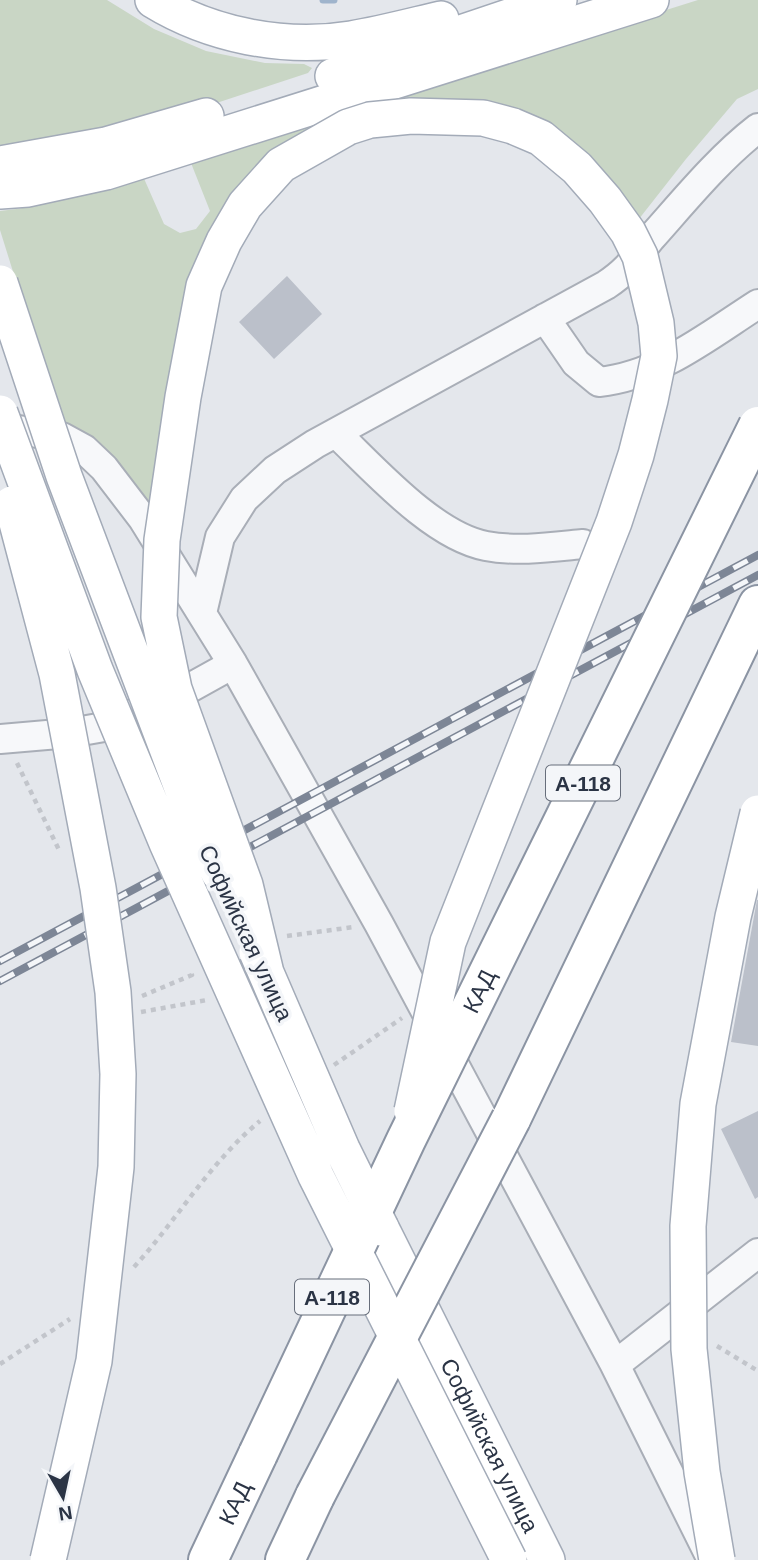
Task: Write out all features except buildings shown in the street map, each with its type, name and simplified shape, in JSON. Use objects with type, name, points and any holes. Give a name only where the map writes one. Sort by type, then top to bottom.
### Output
[{"type":"highway","name":"КАД","points":[[208,1560],[406,1140],[758,426]]},
{"type":"highway","points":[[285,1560],[523,1094],[758,605]]},
{"type":"main road","points":[[153,0],[177,14],[235,35],[285,42],[348,39],[505,4],[540,0]]},
{"type":"main road","points":[[0,164],[29,161],[106,145],[224,111],[559,0]]},
{"type":"main road","points":[[0,191],[28,189],[106,172],[651,0]]},
{"type":"main road","points":[[266,973],[245,885],[174,689],[159,617],[162,540],[183,397],[204,286],[224,241],[245,205],[281,166],[306,149],[348,127],[370,120],[411,116],[483,118],[513,126],[541,138],[577,167],[628,232],[640,256],[656,323],[659,356],[636,455],[614,522],[448,942],[406,1140]]},
{"type":"main road","name":"Софийская улица","points":[[0,283],[64,477],[198,830],[266,973],[342,1149],[547,1560]]},
{"type":"main road","name":"Софийская улица","points":[[0,414],[95,670],[173,855],[316,1176],[509,1560]]},
{"type":"main road","points":[[0,460],[57,674],[99,888],[113,992],[118,1074],[116,1167],[94,1361],[48,1560]]},
{"type":"main road","points":[[717,1560],[702,1472],[689,1349],[688,1226],[698,1104],[733,917],[758,813]]},
{"type":"street","points":[[202,613],[220,537],[244,499],[275,470],[336,433],[626,272],[649,241],[736,145],[758,128]]},
{"type":"street","points":[[545,318],[576,363],[599,382],[636,374],[672,359],[758,304]]},
{"type":"street","points":[[0,427],[62,437],[84,449],[104,468],[143,519],[233,664],[423,1004],[614,1365],[712,1560]]},
{"type":"street","points":[[336,433],[403,497],[452,535],[486,546],[534,548],[583,544]]},
{"type":"street","points":[[2,739],[104,727],[188,689],[233,664]]},
{"type":"street","points":[[614,1365],[758,1253]]},
{"type":"path","points":[[2,739],[60,850],[71,844]]},
{"type":"path","points":[[129,1001],[192,975],[187,964]]},
{"type":"path","points":[[334,1065],[423,1004]]},
{"type":"path","points":[[133,1268],[155,1245],[212,1170],[250,1129],[270,1113]]},
{"type":"path","points":[[0,1364],[78,1313]]},
{"type":"green space","points":[[0,0],[107,0],[154,29],[206,51],[265,63],[304,64],[312,68],[308,73],[177,116],[0,157]]},
{"type":"green space","points":[[698,0],[758,0],[758,89],[737,99],[635,224],[549,132],[361,106]]},
{"type":"green space","points":[[330,118],[268,156],[178,337],[157,451],[151,507],[108,455],[61,425],[0,230],[0,211],[37,206],[72,197],[142,174],[164,224],[180,233],[196,229],[210,211],[191,163]]},
{"type":"waterway","points":[[323,0],[334,0]]},
{"type":"railway","points":[[0,961],[758,555]]},
{"type":"railway","points":[[0,981],[758,575]]}]
